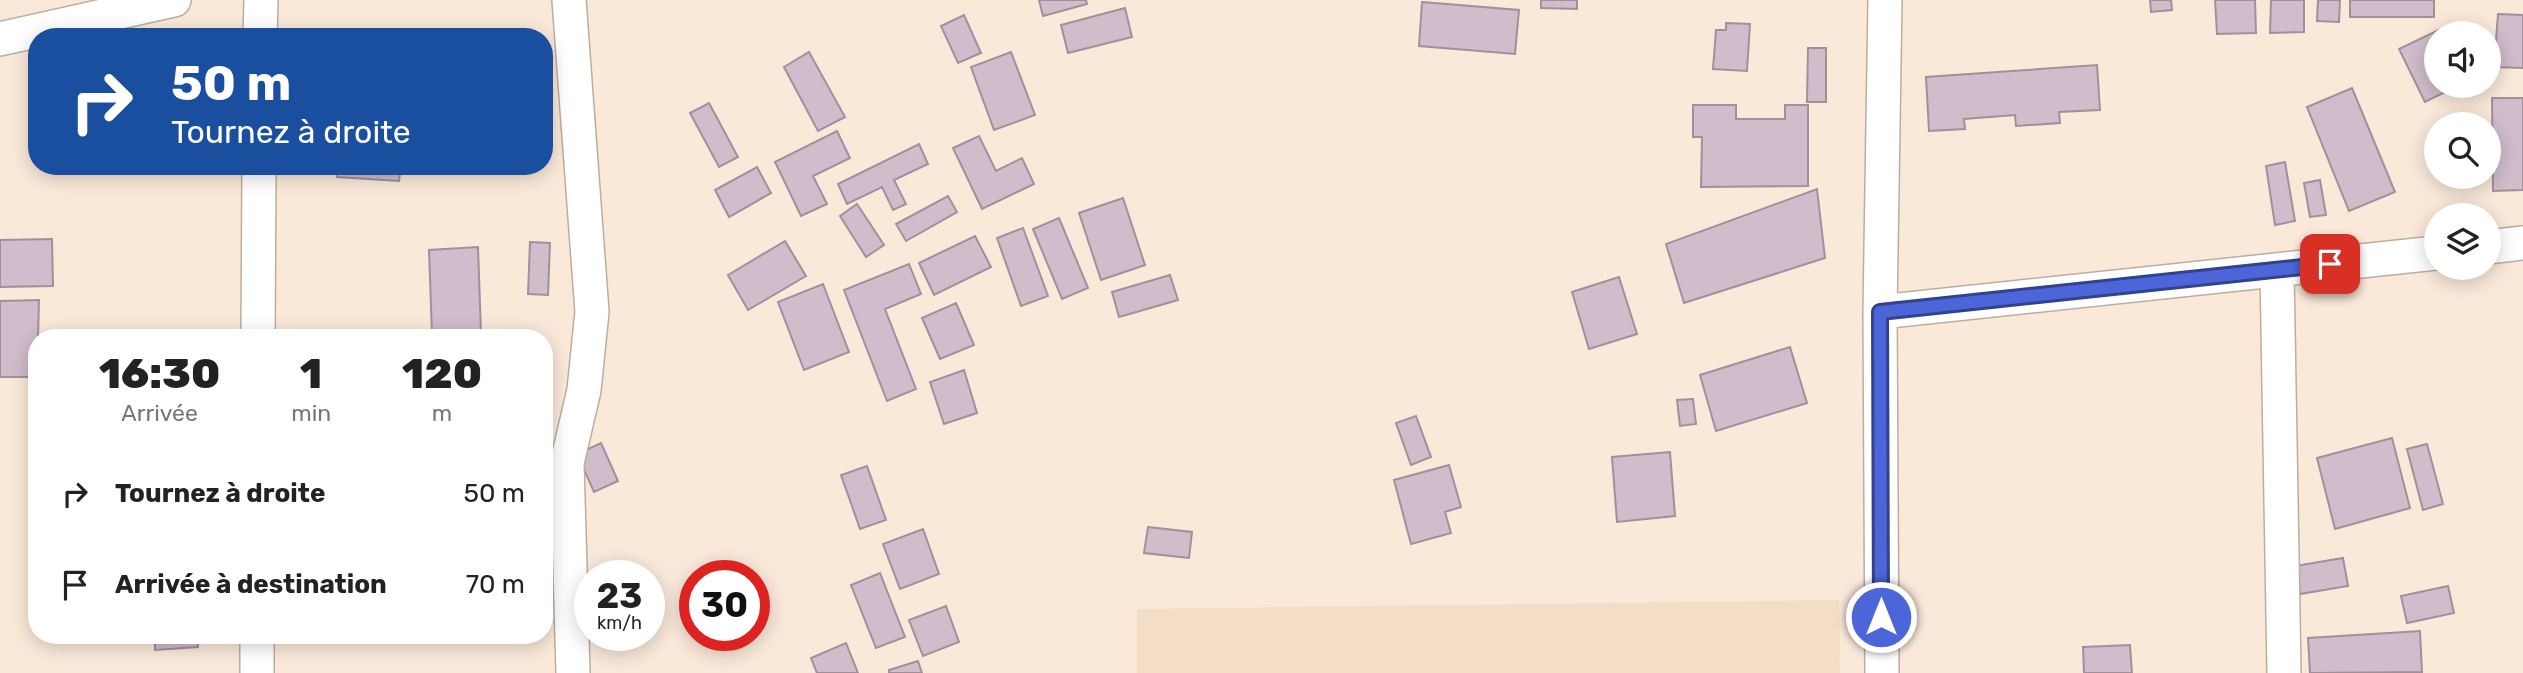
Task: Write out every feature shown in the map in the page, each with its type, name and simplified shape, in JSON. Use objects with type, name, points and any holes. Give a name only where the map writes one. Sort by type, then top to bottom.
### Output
[{"type":"street","points":[[49,28],[174,0]]},
{"type":"street","points":[[260,28],[261,0]]},
{"type":"street","points":[[569,0],[592,312],[584,390],[567,463],[558,624],[573,673]]},
{"type":"street","points":[[1882,673],[1880,312],[1885,0]]},
{"type":"street","points":[[0,39],[28,33]]},
{"type":"street","points":[[258,329],[259,175]]},
{"type":"street","points":[[2501,246],[2523,243]]},
{"type":"street","points":[[1880,312],[2424,254]]},
{"type":"street","points":[[2277,270],[2284,673]]},
{"type":"street","points":[[257,644],[257,673]]},
{"type":"shaded area","points":[[1839,600],[1840,673],[1137,673],[1137,609]]},
{"type":"building","points":[[1039,0],[1086,0],[1087,4],[1043,16]]},
{"type":"building","points":[[1541,0],[1577,0],[1577,9],[1541,8]]},
{"type":"building","points":[[2150,0],[2171,0],[2172,10],[2151,12]]},
{"type":"building","points":[[2215,0],[2255,0],[2256,33],[2217,34]]},
{"type":"building","points":[[2271,0],[2304,0],[2304,32],[2270,33]]},
{"type":"building","points":[[2318,0],[2340,0],[2339,22],[2317,21]]},
{"type":"building","points":[[2350,0],[2434,0],[2434,17],[2350,17]]},
{"type":"building","points":[[1422,2],[1519,10],[1515,54],[1419,46]]},
{"type":"building","points":[[1125,8],[1132,37],[1068,53],[1061,25]]},
{"type":"building","points":[[2498,14],[2523,15],[2523,68],[2501,67],[2501,21],[2497,21]]},
{"type":"building","points":[[964,15],[981,53],[958,63],[941,26]]},
{"type":"building","points":[[1726,23],[1750,24],[1747,71],[1713,69],[1716,30],[1726,30]]},
{"type":"building","points":[[2424,37],[2424,98],[2433,98],[2425,102],[2399,49]]},
{"type":"building","points":[[1808,48],[1826,48],[1826,102],[1807,102]]},
{"type":"building","points":[[809,52],[845,117],[818,131],[784,67]]},
{"type":"building","points":[[1011,52],[1035,115],[994,130],[971,67]]},
{"type":"building","points":[[2097,65],[2100,110],[2059,112],[2060,123],[2016,126],[2015,115],[1964,119],[1965,129],[1929,131],[1926,77]]},
{"type":"building","points":[[2352,88],[2395,192],[2349,211],[2307,107]]},
{"type":"building","points":[[2492,98],[2523,98],[2523,190],[2493,191],[2501,189],[2501,112],[2492,112]]},
{"type":"building","points":[[709,103],[738,157],[719,167],[690,113]]},
{"type":"building","points":[[1693,105],[1736,105],[1736,119],[1785,119],[1785,105],[1808,105],[1808,186],[1701,187],[1702,137],[1693,137]]},
{"type":"building","points":[[837,131],[850,158],[813,176],[827,204],[801,216],[775,162]]},
{"type":"building","points":[[979,136],[996,171],[1022,158],[1034,184],[982,209],[953,148]]},
{"type":"building","points":[[919,144],[928,164],[894,180],[906,204],[893,210],[882,187],[847,204],[838,184]]},
{"type":"building","points":[[2285,162],[2295,221],[2275,225],[2266,166]]},
{"type":"building","points":[[757,167],[771,193],[729,217],[715,190]]},
{"type":"building","points":[[337,175],[400,175],[399,181]]},
{"type":"building","points":[[2320,180],[2326,215],[2310,217],[2304,183]]},
{"type":"building","points":[[1817,189],[1825,258],[1684,303],[1666,244]]},
{"type":"building","points":[[948,196],[957,212],[906,241],[896,224]]},
{"type":"building","points":[[1123,198],[1145,265],[1101,280],[1079,213]]},
{"type":"building","points":[[857,204],[884,245],[866,257],[840,216]]},
{"type":"building","points":[[1059,218],[1088,288],[1062,299],[1033,229]]},
{"type":"building","points":[[1023,228],[1048,296],[1021,306],[997,238]]},
{"type":"building","points":[[975,236],[991,267],[934,295],[919,263]]},
{"type":"building","points":[[52,239],[53,286],[0,287],[0,240]]},
{"type":"building","points":[[785,241],[806,276],[748,310],[728,275]]},
{"type":"building","points":[[530,242],[550,243],[548,295],[528,294]]},
{"type":"building","points":[[478,247],[481,329],[432,329],[429,250]]},
{"type":"building","points":[[909,264],[921,294],[885,309],[916,389],[887,401],[844,290]]},
{"type":"building","points":[[1170,275],[1178,300],[1119,317],[1112,292]]},
{"type":"building","points":[[1619,277],[1637,334],[1589,349],[1572,292]]},
{"type":"building","points":[[823,284],[849,352],[804,370],[778,302]]},
{"type":"building","points":[[39,300],[38,329],[28,329],[28,377],[0,377],[0,301]]},
{"type":"building","points":[[956,303],[974,345],[940,359],[922,318]]},
{"type":"building","points":[[1790,347],[1807,403],[1716,431],[1700,375]]},
{"type":"building","points":[[964,370],[977,413],[944,424],[930,382]]},
{"type":"building","points":[[1693,399],[1696,424],[1680,426],[1677,400]]},
{"type":"building","points":[[1416,416],[1431,457],[1411,465],[1396,423]]},
{"type":"building","points":[[2392,438],[2410,508],[2335,529],[2317,458]]},
{"type":"building","points":[[601,443],[618,481],[594,492],[577,454]]},
{"type":"building","points":[[2427,444],[2443,504],[2423,510],[2407,449]]},
{"type":"building","points":[[1670,452],[1675,516],[1617,522],[1612,457]]},
{"type":"building","points":[[1449,465],[1461,507],[1445,512],[1451,533],[1411,544],[1394,480]]},
{"type":"building","points":[[867,466],[886,520],[860,529],[841,475]]},
{"type":"building","points":[[1148,527],[1192,532],[1189,558],[1144,553]]},
{"type":"building","points":[[923,529],[939,574],[900,589],[883,544]]},
{"type":"building","points":[[2343,558],[2348,586],[2300,594],[2295,566]]},
{"type":"building","points":[[880,573],[905,637],[876,648],[851,585]]},
{"type":"building","points":[[2448,586],[2454,613],[2407,623],[2401,596]]},
{"type":"building","points":[[946,606],[959,642],[923,656],[909,620]]},
{"type":"building","points":[[2420,631],[2422,672],[2310,673],[2308,638]]},
{"type":"building","points":[[846,643],[858,673],[817,673],[811,658]]},
{"type":"building","points":[[155,644],[198,644],[198,647],[155,650]]},
{"type":"building","points":[[2130,645],[2132,673],[2084,673],[2083,647]]},
{"type":"building","points":[[918,661],[922,673],[889,673],[889,670]]},
{"type":"route","points":[[1881,617],[1880,312],[2330,264]]}]
